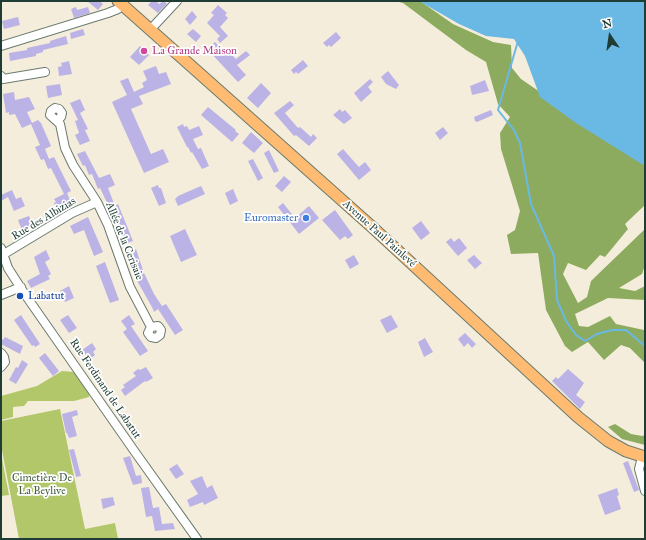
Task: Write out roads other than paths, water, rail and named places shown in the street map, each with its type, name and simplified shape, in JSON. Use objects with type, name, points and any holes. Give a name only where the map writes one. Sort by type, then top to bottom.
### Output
[{"type":"main road","name":"Avenue Paul Painlevé","points":[[120,3],[370,226],[578,417],[608,440],[626,451],[643,457]]},
{"type":"street","points":[[150,30],[177,1]]},
{"type":"street","points":[[1,46],[108,13],[118,9],[120,3]]},
{"type":"street","points":[[1,76],[3,79],[45,72]]},
{"type":"street","name":"Allée de la Cerisaie","points":[[57,120],[60,124],[65,148],[73,165],[97,202],[108,225],[130,287],[151,327]]},
{"type":"street","name":"Rue des Albizias","points":[[2,251],[72,213],[97,202]]},
{"type":"street","name":"Rue Ferdinand de Labatut","points":[[2,251],[8,268],[21,288],[134,452],[197,539]]},
{"type":"street","points":[[1,295],[21,288]]},
{"type":"street","points":[[1,353],[4,357],[4,362],[1,367]]},
{"type":"street","points":[[643,457],[639,468],[645,491]]},
{"type":"water","points":[[419,1],[645,1],[645,166],[576,123],[540,97],[525,56],[514,39],[486,36],[459,24]]},
{"type":"waterway","points":[[518,41],[498,110],[514,130],[520,143],[531,204],[554,256],[557,300],[566,321],[576,335],[585,341],[597,334],[612,330],[626,330],[645,346]]},
{"type":"place","name":"La Grande Maison","points":[[144,51]]},
{"type":"place","name":"Euromaster","points":[[306,218]]},
{"type":"place","name":"Labatut","points":[[20,296]]},
{"type":"park label","name":"Cimetière De La Beylive","points":[[42,484]]}]
